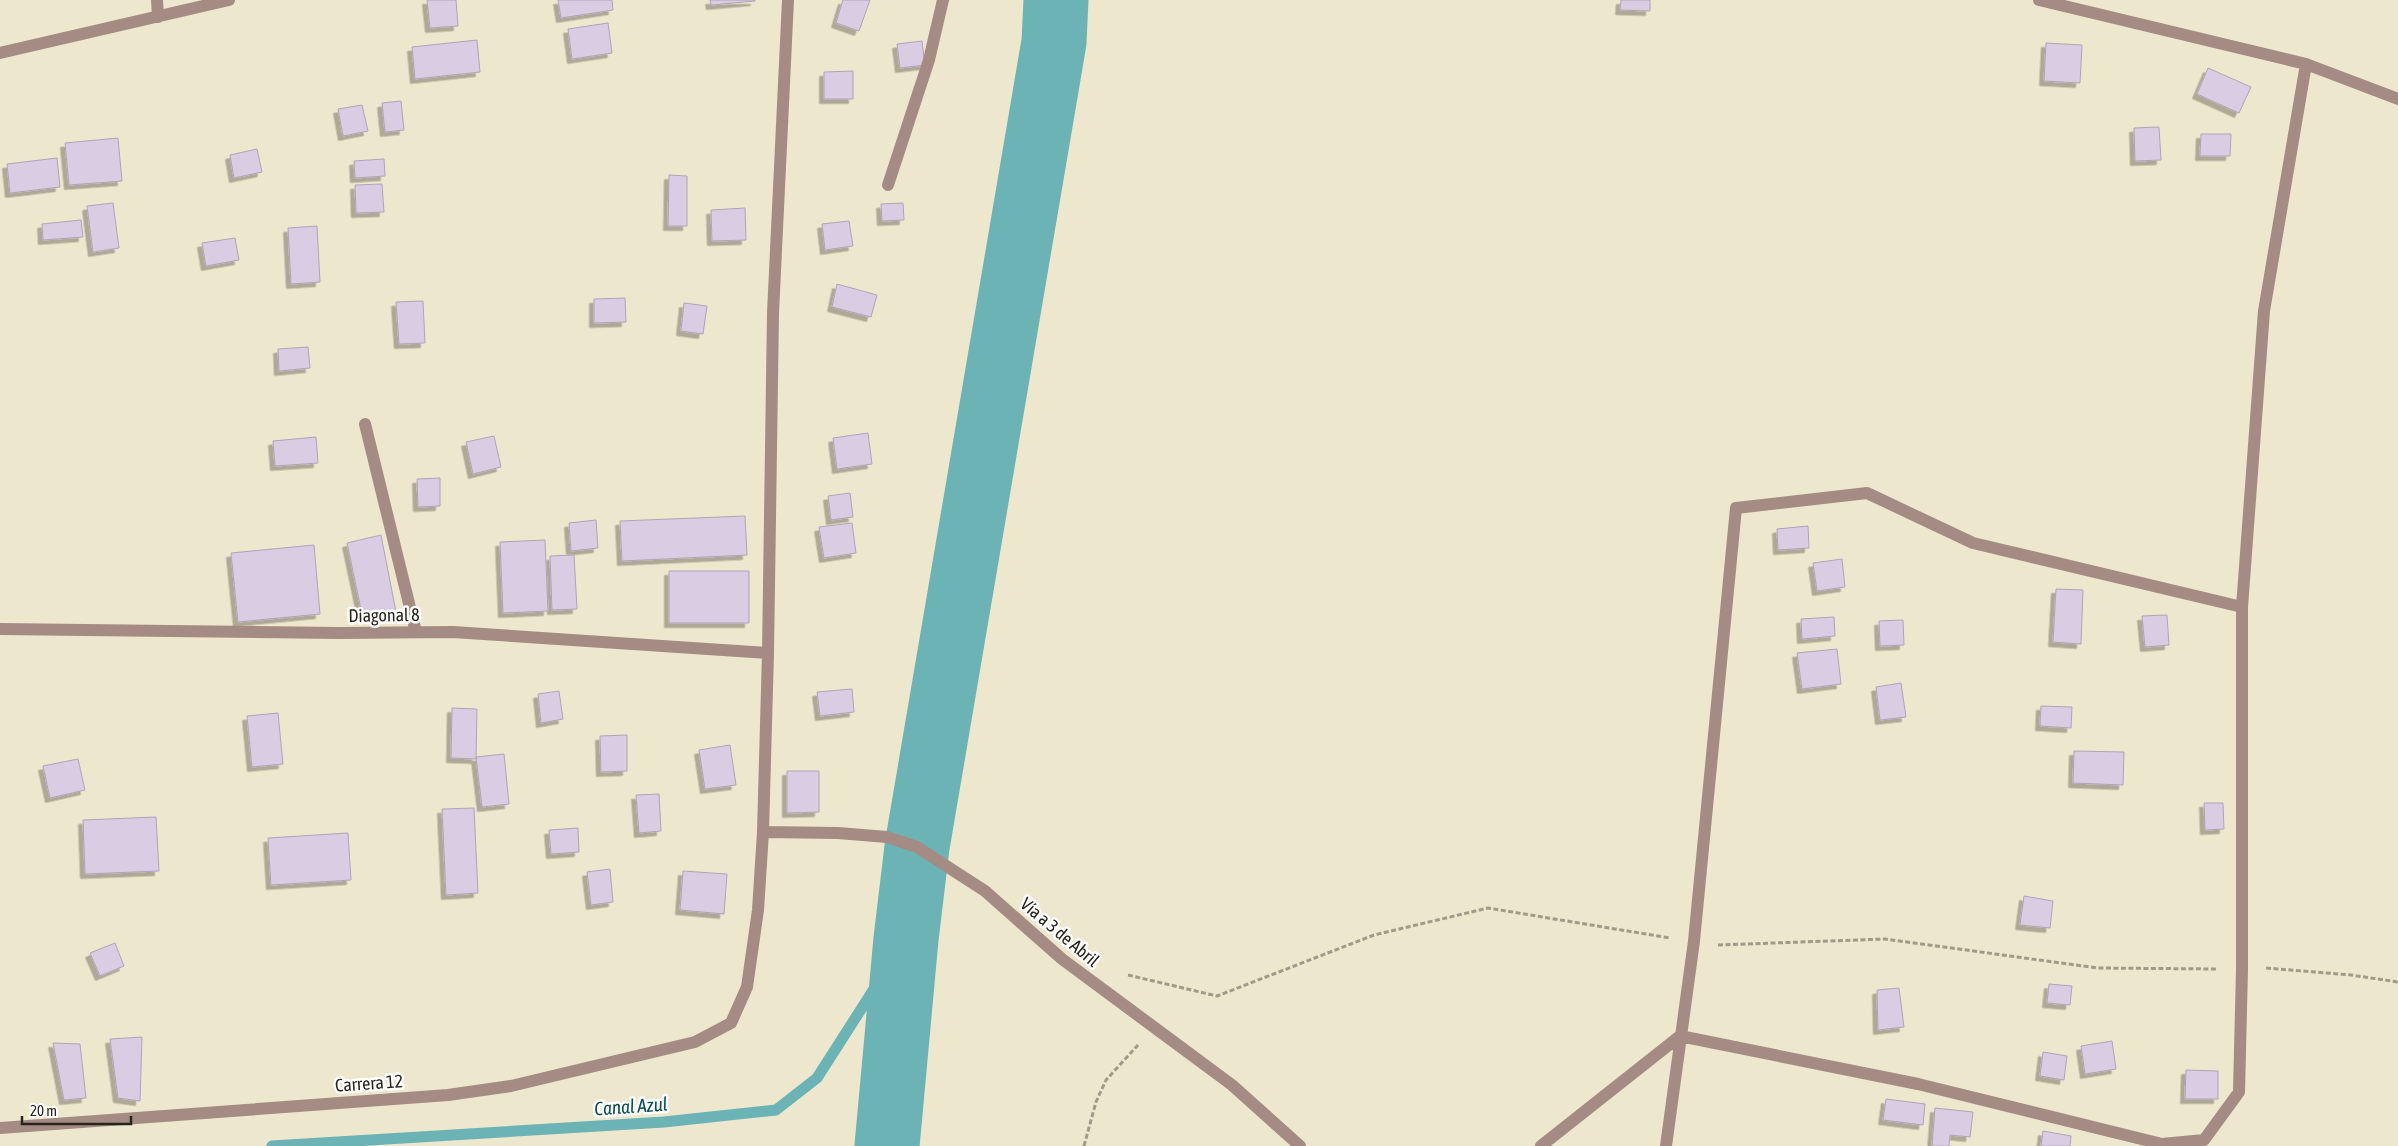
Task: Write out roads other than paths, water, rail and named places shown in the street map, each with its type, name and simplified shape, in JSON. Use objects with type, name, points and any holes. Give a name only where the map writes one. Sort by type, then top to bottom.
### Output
[{"type":"street","points":[[157,0],[158,16]]},
{"type":"street","points":[[0,53],[229,0]]},
{"type":"street","points":[[762,832],[768,653],[773,313],[788,0]]},
{"type":"street","points":[[888,186],[929,60],[943,0]]},
{"type":"street","points":[[2039,0],[2306,64],[2398,99]]},
{"type":"street","points":[[1541,1146],[1680,1036],[1918,1084],[2162,1144],[2204,1140],[2239,1092],[2242,969],[2242,607],[2264,312],[2306,64]]},
{"type":"street","points":[[365,424],[416,632]]},
{"type":"street","points":[[1666,1146],[1694,941],[1736,508],[1867,493],[1973,543],[2242,607]]},
{"type":"street","name":"Diagonal 8","points":[[0,629],[338,633],[453,632],[768,653]]},
{"type":"street","name":"Carrera 12","points":[[0,1128],[448,1095],[502,1087],[695,1042],[731,1023],[747,987],[758,910],[762,832]]},
{"type":"street","name":"Vía a 3 de Abril","points":[[762,832],[838,833],[887,837],[917,847],[985,891],[1062,959],[1232,1085],[1300,1146]]},
{"type":"waterway","points":[[887,1146],[906,939],[917,847],[1054,42],[1056,0]]},
{"type":"waterway","name":"Canal Azul","points":[[272,1146],[664,1122],[776,1110],[817,1078],[906,939]]}]
